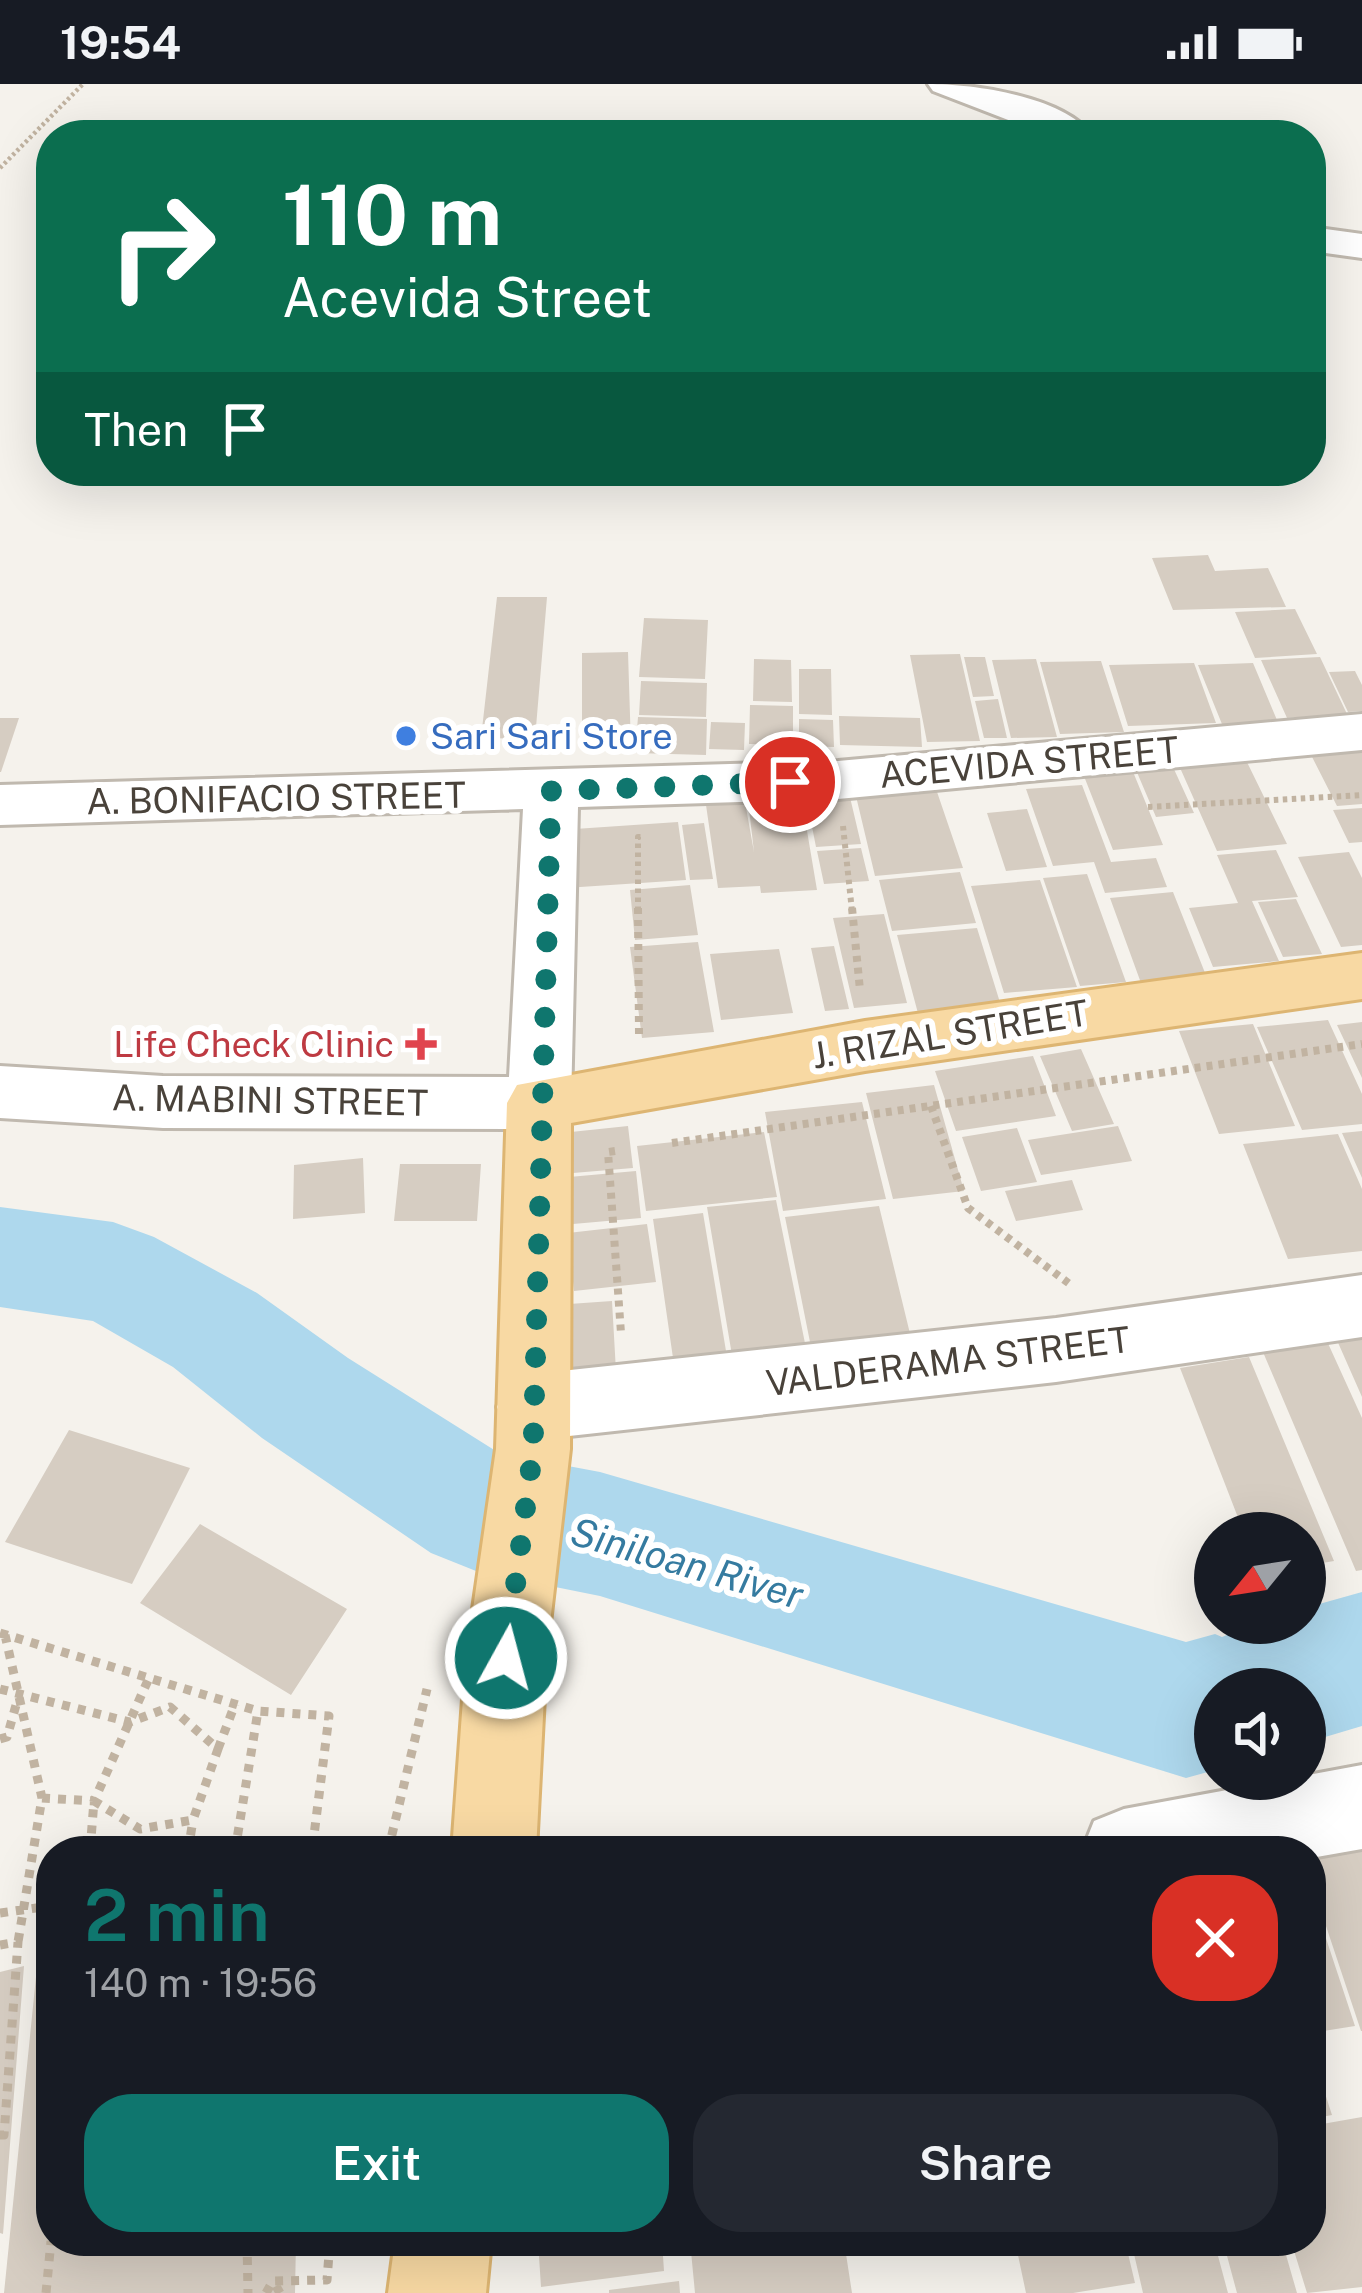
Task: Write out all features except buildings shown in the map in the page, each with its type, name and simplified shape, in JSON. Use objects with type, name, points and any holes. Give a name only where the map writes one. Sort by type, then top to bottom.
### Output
[{"type":"main road","name":"J. RIZAL STREET","points":[[539,1103],[866,1046],[1362,976]]},
{"type":"main road","points":[[492,1836],[468,1667],[533,1428],[539,1103]]},
{"type":"main road","points":[[437,2293],[441,2256]]},
{"type":"street","points":[[945,84],[1045,120]]},
{"type":"street","points":[[1326,241],[1362,246]]},
{"type":"street","name":"ACEVIDA STREET","points":[[551,791],[837,810],[1362,733]]},
{"type":"street","points":[[539,1103],[551,791]]},
{"type":"street","name":"A. BONIFACIO STREET","points":[[0,805],[551,791]]},
{"type":"street","name":"A. MABINI STREET","points":[[0,1092],[163,1102],[539,1103]]},
{"type":"street","name":"VALDERAMA STREET","points":[[533,1428],[1362,1306]]},
{"type":"street","points":[[1205,1836],[1362,1807]]},
{"type":"path","points":[[47,120],[83,84]]},
{"type":"path","points":[[0,168],[36,132]]},
{"type":"path","points":[[1128,808],[1362,795]]},
{"type":"path","points":[[837,810],[866,1046]]},
{"type":"path","points":[[640,1044],[638,837],[661,836]]},
{"type":"path","points":[[654,1145],[1362,1045]]},
{"type":"path","points":[[931,1106],[968,1208],[1079,1291]]},
{"type":"path","points":[[622,1340],[608,1152],[631,1148]]},
{"type":"path","points":[[3,1634],[258,1711],[328,1715],[314,1836]]},
{"type":"path","points":[[3,1634],[43,1798],[37,1836]]},
{"type":"path","points":[[395,1836],[468,1667]]},
{"type":"path","points":[[91,1836],[94,1801],[149,1678]]},
{"type":"path","points":[[0,1689],[130,1722],[170,1707],[218,1750]]},
{"type":"path","points":[[0,1739],[7,1737],[19,1696]]},
{"type":"path","points":[[190,1836],[235,1704]]},
{"type":"path","points":[[237,1836],[258,1711]]},
{"type":"path","points":[[43,1798],[94,1801],[140,1829],[193,1820]]},
{"type":"path","points":[[0,2135],[4,2134],[18,1942],[36,1839]]},
{"type":"path","points":[[0,1913],[36,1908]]},
{"type":"path","points":[[0,1945],[18,1942]]},
{"type":"path","points":[[46,2293],[50,2256]]},
{"type":"path","points":[[247,2256],[248,2293]]},
{"type":"path","points":[[273,2289],[327,2280],[329,2256]]},
{"type":"waterway","name":"Siniloan River","points":[[0,1257],[113,1273],[215,1330],[305,1398],[476,1510],[600,1534],[1186,1710],[1194,1708]]},
{"type":"waterway","name":"Siniloan River","points":[[1326,1669],[1362,1659]]},
{"type":"place","name":"Sari Sari Store","points":[[406,736]]},
{"type":"place","name":"Life Check Clinic","points":[[421,1044]]},
{"type":"route","points":[[506,1658],[533,1450],[551,791],[790,782]]}]
